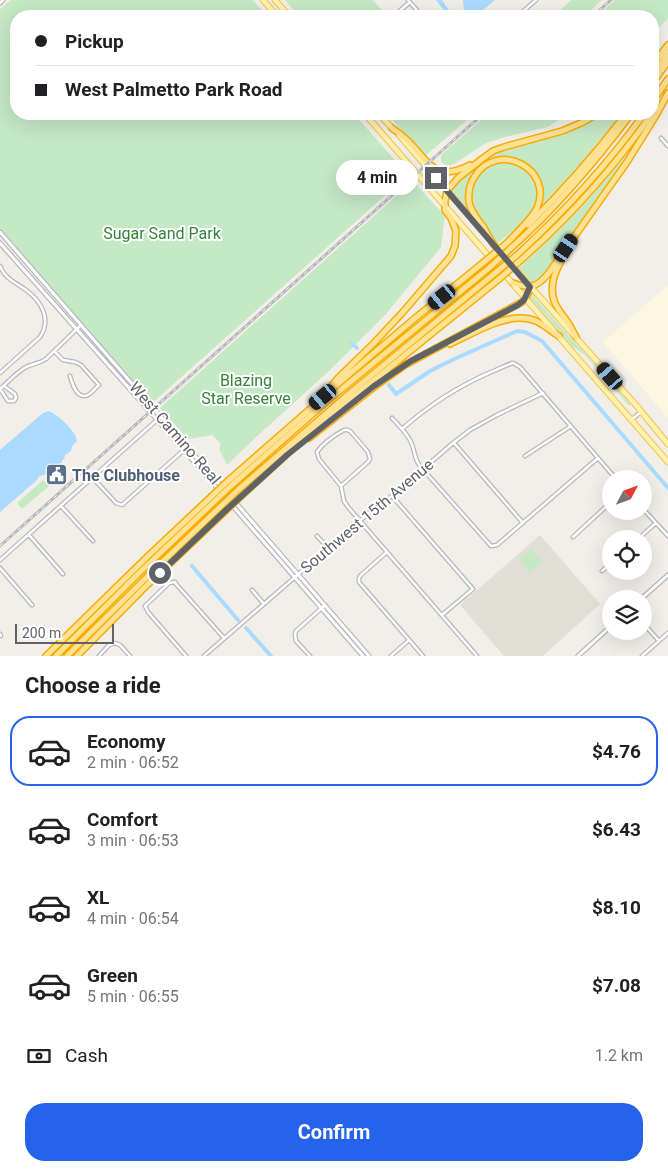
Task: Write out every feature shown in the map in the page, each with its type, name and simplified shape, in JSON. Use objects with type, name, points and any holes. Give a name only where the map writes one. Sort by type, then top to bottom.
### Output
[{"type":"highway","points":[[659,57],[668,45]]},
{"type":"highway","points":[[659,67],[668,54]]},
{"type":"highway","points":[[659,74],[668,61]]},
{"type":"highway","points":[[659,92],[668,79]]},
{"type":"highway","points":[[659,109],[668,92]]},
{"type":"highway","points":[[659,105],[668,92]]},
{"type":"highway","points":[[392,128],[407,140],[430,166],[450,172],[482,159],[499,149],[562,130],[586,120]]},
{"type":"highway","points":[[56,656],[213,499],[323,397],[521,231],[583,167],[621,120]]},
{"type":"highway","points":[[231,482],[511,248],[575,183],[626,120]]},
{"type":"highway","points":[[287,455],[355,395],[499,279],[584,188],[639,120]]},
{"type":"highway","points":[[67,656],[155,569],[350,393],[494,274],[550,233],[616,162],[648,120]]},
{"type":"highway","points":[[513,283],[523,287],[530,287],[543,280],[626,162],[653,120]]},
{"type":"highway","points":[[323,397],[338,378],[398,318],[451,256],[456,241],[456,231],[451,218],[445,210],[444,204],[447,191],[458,178],[482,159]]},
{"type":"highway","points":[[494,245],[473,214],[469,204],[469,194],[472,181],[479,171],[488,163],[502,160],[516,161],[528,168],[536,179],[540,193],[535,211],[506,243]]},
{"type":"highway","points":[[517,242],[543,210]]},
{"type":"highway","points":[[576,337],[557,308],[552,287],[557,268],[582,225]]},
{"type":"highway","points":[[240,493],[391,374],[435,348],[514,308],[526,298],[530,287]]},
{"type":"highway","points":[[435,348],[512,318],[536,321],[558,336]]},
{"type":"highway","points":[[46,656],[152,552],[213,499]]},
{"type":"highway","points":[[77,656],[222,509]]},
{"type":"main road","points":[[263,0],[272,10]]},
{"type":"main road","points":[[275,0],[284,10]]},
{"type":"main road","points":[[370,120],[668,462]]},
{"type":"main road","points":[[385,120],[668,444]]},
{"type":"street","points":[[0,3],[3,0]]},
{"type":"street","points":[[525,10],[536,0]]},
{"type":"street","points":[[400,10],[409,1]]},
{"type":"street","points":[[662,138],[668,146]]},
{"type":"street","name":"West Camino Real","points":[[0,232],[369,656]]},
{"type":"street","name":"West Camino Real","points":[[0,243],[184,450],[363,656]]},
{"type":"street","points":[[0,266],[8,278],[25,289],[39,303],[46,318],[40,337],[0,373]]},
{"type":"street","points":[[4,386],[15,394],[16,398],[14,400],[8,402],[0,389],[25,368],[43,361],[82,325]]},
{"type":"street","points":[[54,351],[63,360],[81,365],[98,385],[88,395],[82,396],[72,385],[70,376]]},
{"type":"street","points":[[402,429],[431,405],[468,383],[510,364],[515,364],[520,367],[608,470]]},
{"type":"street","name":"Southwest 15th Avenue","points":[[204,656],[378,505],[392,496],[453,443],[492,417],[543,394]]},
{"type":"street","points":[[632,420],[641,412]]},
{"type":"street","points":[[392,418],[411,441],[416,460],[423,469],[488,544],[493,546],[498,545],[598,458]]},
{"type":"street","points":[[0,560],[157,420]]},
{"type":"street","points":[[525,456],[571,426]]},
{"type":"street","points":[[341,486],[370,459],[368,452],[348,430],[341,431],[323,446],[317,452],[319,459],[341,486],[345,504],[477,656]]},
{"type":"street","points":[[453,443],[523,523]]},
{"type":"street","points":[[92,478],[120,505],[125,503],[187,447]]},
{"type":"street","points":[[392,496],[473,589],[442,616]]},
{"type":"street","points":[[61,506],[93,541]]},
{"type":"street","points":[[573,537],[602,510]]},
{"type":"street","points":[[652,519],[668,536]]},
{"type":"street","points":[[648,530],[656,523]]},
{"type":"street","points":[[28,535],[63,574]]},
{"type":"street","points":[[318,536],[328,548]]},
{"type":"street","points":[[387,552],[361,575],[359,582],[423,656]]},
{"type":"street","points":[[0,568],[32,605]]},
{"type":"street","points":[[651,590],[668,575]]},
{"type":"street","points":[[186,656],[145,606],[169,583],[176,584],[224,638]]},
{"type":"street","points":[[252,590],[264,604]]},
{"type":"street","points":[[310,656],[296,641],[296,631],[325,605]]},
{"type":"street","points":[[652,633],[659,641]]},
{"type":"street","points":[[642,656],[668,633]]},
{"type":"street","points":[[578,656],[602,634]]},
{"type":"street","points":[[391,656],[409,640]]},
{"type":"street","points":[[99,656],[109,645],[115,643],[120,645],[130,656]]},
{"type":"shaded area","points":[[668,285],[668,418],[603,342]]},
{"type":"shaded area","points":[[540,535],[600,604],[543,656],[504,656],[460,605]]},
{"type":"green space","name":"Sugar Sand Park","points":[[11,0],[253,0],[262,10],[10,10],[10,120],[359,120],[408,175],[151,404],[0,228],[0,9]]},
{"type":"green space","points":[[285,0],[373,0],[382,10],[294,10]]},
{"type":"green space","points":[[571,0],[602,0],[591,10],[560,10]]},
{"type":"green space","points":[[615,0],[668,0],[668,19],[659,27],[659,10],[604,10]]},
{"type":"green space","points":[[392,120],[467,120],[425,156]]},
{"type":"green space","points":[[481,120],[558,120],[548,127],[486,143],[454,164],[447,165],[442,163],[441,155]]},
{"type":"green space","points":[[590,120],[616,120],[581,163],[540,207],[542,197],[530,168],[512,158],[495,159],[470,180],[466,193],[467,208],[452,191],[457,182],[491,155],[505,149],[558,134]]},
{"type":"green space","points":[[628,153],[630,155],[543,276],[532,282],[519,268],[576,213]]},
{"type":"green space","points":[[507,161],[516,164],[530,174],[535,181],[538,197],[530,214],[519,226],[498,243],[474,211],[471,193],[473,184],[485,169]]},
{"type":"green space","name":"Blazing Star Reserve","points":[[413,181],[445,216],[441,247],[385,315],[328,372],[227,465],[219,449],[221,444],[212,435],[188,439],[160,408]]},
{"type":"green space","points":[[532,295],[630,404],[630,406],[585,355],[572,346],[531,299]]},
{"type":"green space","points":[[43,480],[49,486],[22,509],[17,503]]},
{"type":"green space","points":[[531,549],[542,562],[530,572],[519,559]]},
{"type":"water","points":[[436,0],[442,0],[450,10],[444,10]]},
{"type":"water","points":[[463,0],[495,0],[483,10],[464,10]]},
{"type":"water","points":[[49,411],[66,424],[77,441],[72,446],[71,451],[64,456],[65,459],[62,460],[57,468],[51,469],[44,475],[39,476],[37,480],[0,512],[0,450],[43,413]]},
{"type":"waterway","points":[[389,385],[396,394],[430,371],[452,360],[517,331],[525,332],[542,341],[668,488]]},
{"type":"waterway","points":[[352,344],[357,348]]},
{"type":"waterway","points":[[192,566],[238,620]]},
{"type":"waterway","points":[[246,628],[271,656]]},
{"type":"railway","points":[[600,10],[611,0]]},
{"type":"railway","points":[[0,546],[476,120]]},
{"type":"place","name":"The Clubhouse","points":[[56,475]]},
{"type":"route","points":[[160,573],[287,455],[374,386],[405,365],[514,308],[527,296],[530,287],[436,178]]}]
